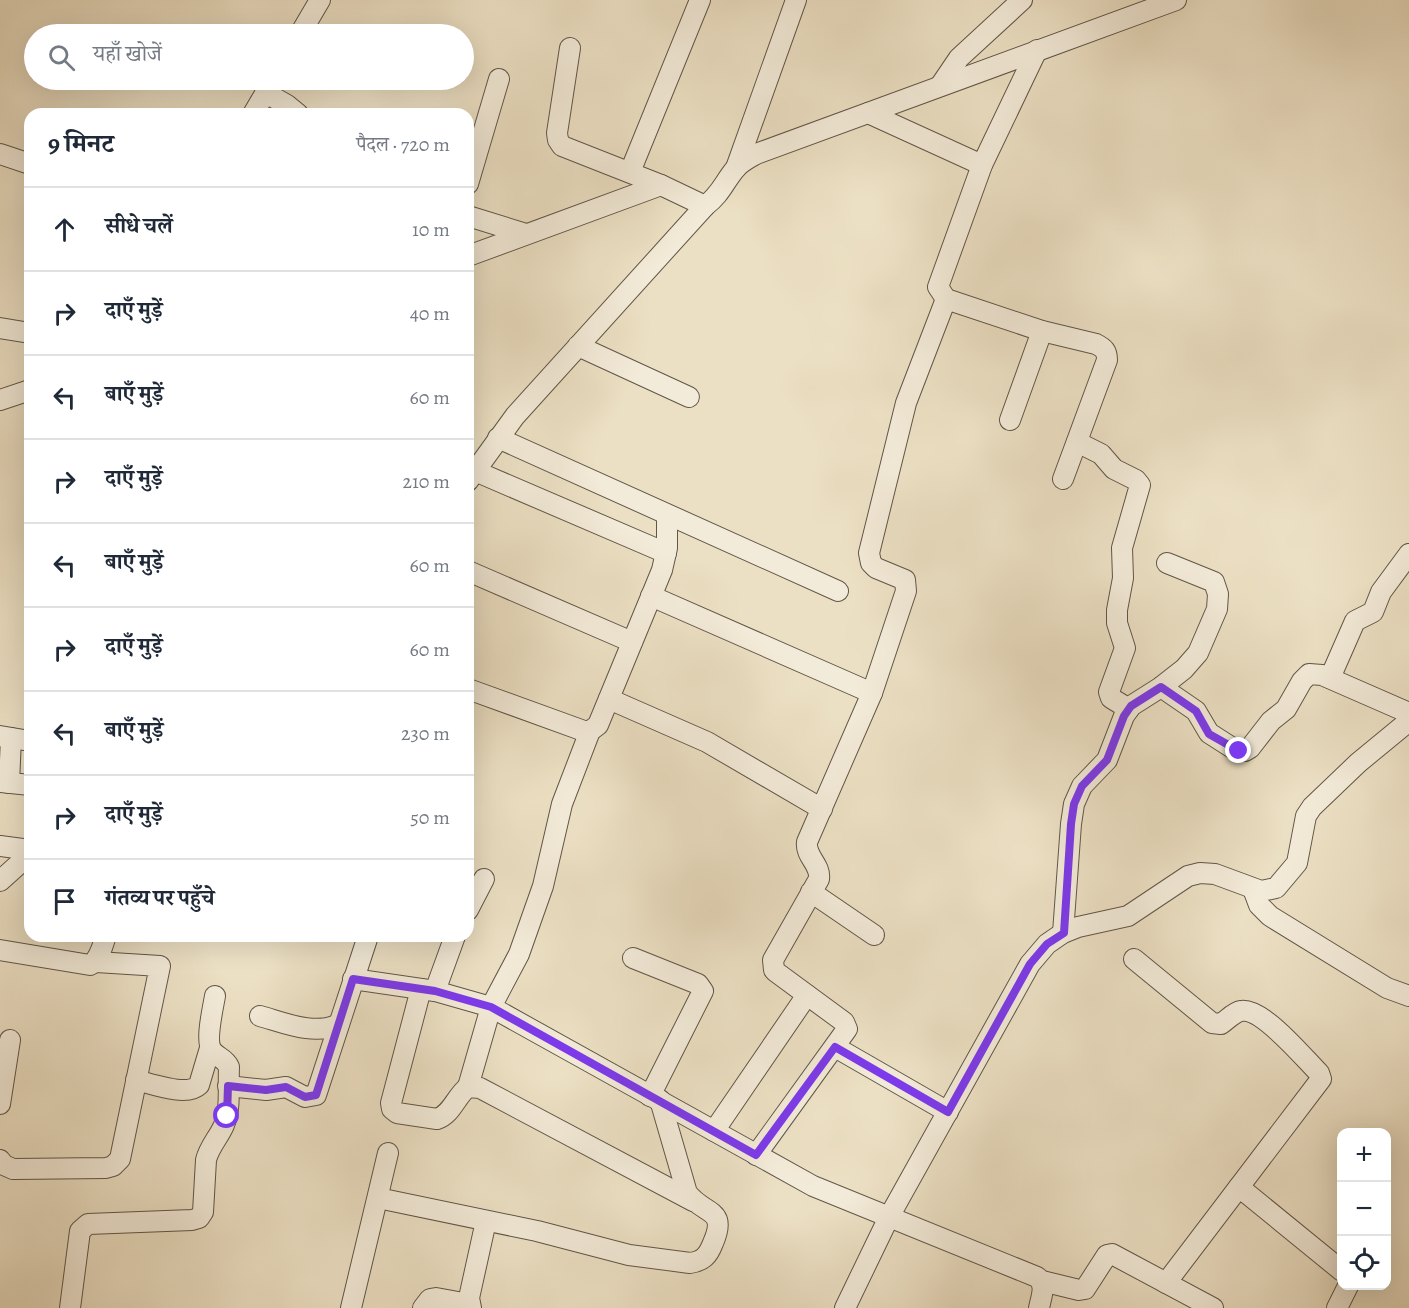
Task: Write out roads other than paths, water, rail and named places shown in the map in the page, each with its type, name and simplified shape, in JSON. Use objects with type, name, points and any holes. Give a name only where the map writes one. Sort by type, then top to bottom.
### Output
[{"type":"street","points":[[306,24],[320,0]]},
{"type":"street","points":[[630,172],[700,0]]},
{"type":"street","points":[[474,472],[515,416],[705,206],[718,196],[736,168],[796,0]]},
{"type":"street","points":[[940,86],[959,58],[1022,0]]},
{"type":"street","points":[[736,168],[756,154],[1176,0]]},
{"type":"street","points":[[570,48],[557,133],[562,146],[661,185],[705,206]]},
{"type":"street","points":[[1037,50],[982,165],[938,280],[938,287],[946,299],[1042,331],[1096,344],[1103,347],[1107,353],[1107,360],[1063,479]]},
{"type":"street","points":[[474,164],[500,79]]},
{"type":"street","points":[[261,102],[287,105],[290,108]]},
{"type":"street","points":[[868,113],[982,165]]},
{"type":"street","points":[[0,154],[24,162]]},
{"type":"street","points":[[474,254],[661,185]]},
{"type":"street","points":[[474,218],[526,234]]},
{"type":"street","points":[[756,1155],[846,1033],[844,1022],[776,972],[772,965],[819,873],[806,848],[872,693],[907,585],[905,580],[899,576],[876,568],[871,563],[869,553],[906,403],[946,299]]},
{"type":"street","points":[[0,328],[24,332]]},
{"type":"street","points":[[1010,420],[1042,331]]},
{"type":"street","points":[[578,346],[689,397]]},
{"type":"street","points":[[0,400],[24,392]]},
{"type":"street","points":[[498,438],[838,591]]},
{"type":"street","points":[[1077,442],[1101,454],[1114,469],[1136,480],[1140,485],[1140,492],[1122,548],[1123,579],[1117,623],[1125,648],[1109,692],[1111,698],[1129,709]]},
{"type":"street","points":[[474,477],[666,553]]},
{"type":"street","points":[[468,1087],[491,1007],[519,954],[543,886],[562,804],[590,731],[598,725],[662,570],[666,553],[667,515]]},
{"type":"street","points":[[1330,678],[1355,621],[1373,612],[1381,592],[1409,554]]},
{"type":"street","points":[[1064,933],[1071,824],[1074,804],[1082,786],[1107,760],[1124,716],[1129,709],[1184,669],[1198,653],[1217,609],[1218,594],[1214,582],[1167,563]]},
{"type":"street","points":[[474,574],[632,642]]},
{"type":"street","points":[[651,596],[872,693]]},
{"type":"street","points":[[1161,687],[1196,711],[1209,734],[1234,749],[1245,751],[1250,748],[1271,721],[1286,709],[1302,681],[1309,674],[1330,678],[1409,713]]},
{"type":"street","points":[[474,692],[584,731],[590,731]]},
{"type":"street","points":[[609,699],[707,742],[822,809]]},
{"type":"street","points":[[845,1308],[889,1217],[1030,964],[1047,944],[1064,933],[1128,916],[1188,876],[1200,873],[1215,874],[1261,891],[1276,888],[1297,863],[1306,816],[1312,807],[1358,763],[1409,721]]},
{"type":"street","points":[[14,738],[5,782],[24,784]]},
{"type":"street","points":[[0,846],[24,849]]},
{"type":"street","points":[[0,881],[24,866]]},
{"type":"street","points":[[474,898],[484,879]]},
{"type":"street","points":[[1253,889],[1259,905],[1270,916],[1388,988],[1409,996]]},
{"type":"street","points":[[811,892],[874,935]]},
{"type":"street","points":[[96,962],[104,942]]},
{"type":"street","points":[[228,1086],[266,1090],[286,1087],[305,1097],[316,1095],[366,942]]},
{"type":"street","points":[[378,1198],[537,1231],[628,1255],[690,1263],[699,1261],[709,1254],[719,1230],[719,1221],[714,1214],[693,1201],[480,1088],[468,1087],[462,1091],[447,1113],[437,1119],[397,1113],[392,1109],[391,1103],[428,990],[452,942]]},
{"type":"street","points":[[0,950],[84,965],[96,962],[160,966],[120,1159],[113,1166],[106,1168],[13,1168],[0,1160]]},
{"type":"street","points":[[633,958],[698,984],[703,991],[655,1098],[687,1193],[693,1201]]},
{"type":"street","points":[[1134,959],[1212,1023],[1221,1024],[1242,1010],[1257,1016],[1272,1026],[1320,1075],[1319,1082],[1166,1283]]},
{"type":"street","points":[[353,979],[428,990],[491,1007],[813,1186],[1042,1281],[1074,1289],[1085,1289],[1102,1261],[1107,1255],[1112,1254],[1166,1283],[1202,1306]]},
{"type":"street","points":[[714,1131],[807,995]]},
{"type":"street","points":[[136,1080],[179,1090],[195,1089],[199,1085],[210,1048],[209,1039],[215,996]]},
{"type":"street","points":[[260,1016],[304,1028],[328,1029],[339,1024]]},
{"type":"street","points":[[0,1104],[10,1040]]},
{"type":"street","points":[[835,1047],[948,1112]]},
{"type":"street","points":[[70,1308],[80,1231],[83,1227],[88,1224],[192,1220],[199,1218],[203,1212],[207,1152],[223,1127],[227,1116],[229,1067],[226,1060],[210,1048]]},
{"type":"street","points":[[351,1308],[388,1153]]},
{"type":"street","points":[[1239,1187],[1337,1268]]},
{"type":"street","points":[[423,1308],[430,1299],[436,1298],[470,1306],[469,1298],[486,1221]]},
{"type":"street","points":[[1039,1308],[1042,1281]]},
{"type":"street","points":[[1337,1308],[1346,1290]]}]
